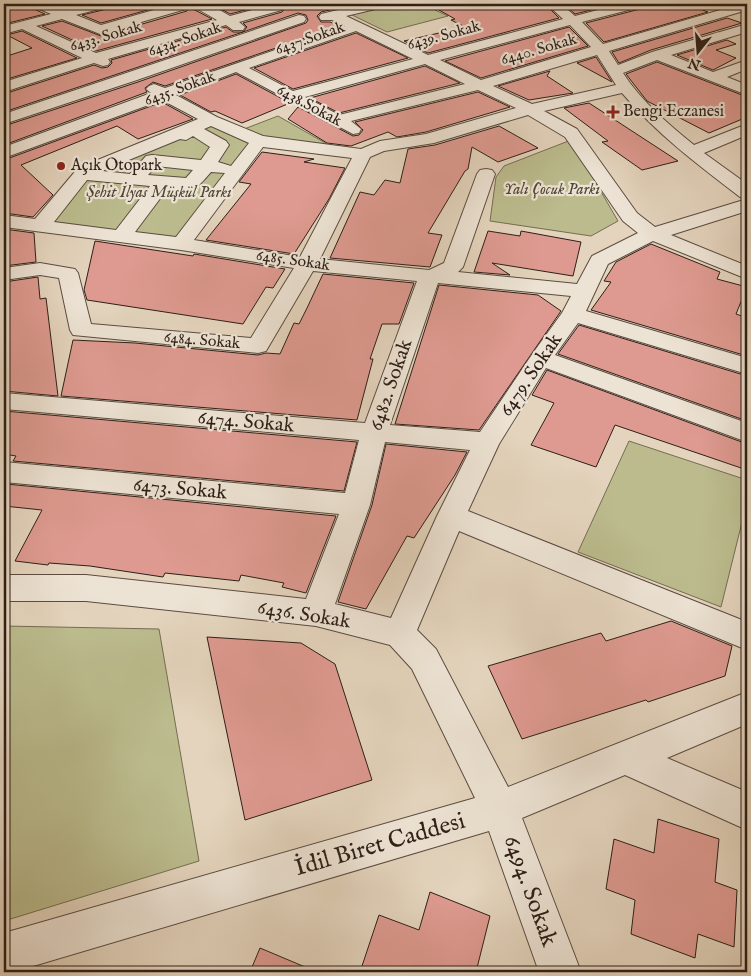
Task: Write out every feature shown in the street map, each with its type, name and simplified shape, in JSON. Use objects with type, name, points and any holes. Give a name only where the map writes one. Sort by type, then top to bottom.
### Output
[{"type":"street","points":[[40,4],[100,30],[181,6]]},
{"type":"street","points":[[4,30],[102,4]]},
{"type":"street","points":[[199,4],[280,53]]},
{"type":"street","name":"6434. Sokak","points":[[4,118],[132,77],[299,19],[308,22],[334,10],[379,4]]},
{"type":"street","points":[[552,4],[573,20],[602,50],[626,88],[691,152],[747,193]]},
{"type":"street","points":[[718,4],[740,8]]},
{"type":"street","points":[[273,5],[299,19]]},
{"type":"street","name":"6433. Sokak","points":[[4,87],[95,58],[229,21],[273,5]]},
{"type":"street","name":"6439. Sokak","points":[[290,96],[619,8],[636,9]]},
{"type":"street","name":"6440. Sokak","points":[[337,120],[479,85],[740,8]]},
{"type":"street","points":[[334,10],[358,34],[377,35],[530,109],[571,133],[630,217],[652,234],[747,273]]},
{"type":"street","points":[[655,21],[673,28]]},
{"type":"street","points":[[23,25],[95,58],[211,120],[259,141],[372,150],[428,139],[530,109],[626,88]]},
{"type":"street","points":[[614,71],[747,28]]},
{"type":"street","name":"6435. Sokak","points":[[4,153],[237,67],[280,53],[358,34]]},
{"type":"street","points":[[657,56],[747,90]]},
{"type":"street","points":[[713,77],[747,64]]},
{"type":"street","name":"6438.Sokak","points":[[237,67],[337,120],[372,150]]},
{"type":"street","name":"6437.Sokak","points":[[255,77],[272,71]]},
{"type":"street","points":[[40,227],[84,172],[211,120]]},
{"type":"street","points":[[82,174],[192,184],[220,145],[192,128]]},
{"type":"street","points":[[164,161],[192,128]]},
{"type":"street","points":[[691,152],[747,129]]},
{"type":"street","points":[[211,140],[237,131]]},
{"type":"street","points":[[181,244],[259,141]]},
{"type":"street","name":"6484. Sokak","points":[[4,274],[40,269],[68,273],[81,330],[258,346],[372,150]]},
{"type":"street","points":[[134,180],[152,160],[237,169]]},
{"type":"street","points":[[428,277],[453,267],[486,174]]},
{"type":"street","points":[[121,237],[163,182]]},
{"type":"street","name":"6479. Sokak","points":[[400,634],[451,516],[488,442],[541,358],[573,314],[599,260],[652,234],[747,205]]},
{"type":"street","name":"6485. Sokak","points":[[4,222],[181,244],[306,264],[584,292]]},
{"type":"street","name":"6482. Sokak","points":[[316,613],[356,506],[374,432],[428,277]]},
{"type":"street","points":[[573,314],[747,366]]},
{"type":"street","points":[[541,358],[747,433]]},
{"type":"street","name":"6474. Sokak","points":[[4,401],[488,442]]},
{"type":"street","name":"6473. Sokak","points":[[4,472],[356,506]]},
{"type":"street","points":[[451,516],[747,636]]},
{"type":"street","name":"6436. Sokak","points":[[4,588],[86,588],[316,613],[400,634]]},
{"type":"street","points":[[400,634],[424,659],[500,809]]},
{"type":"street","name":"İdil Biret Caddesi","points":[[4,954],[500,809],[747,708]]},
{"type":"street","points":[[624,758],[747,811]]},
{"type":"street","name":"6494. Sokak","points":[[500,809],[560,972]]},
{"type":"green space","points":[[390,4],[434,4],[442,7],[435,10],[448,16],[387,32],[350,14]]},
{"type":"green space","points":[[278,116],[334,148],[260,140],[239,131]]},
{"type":"green space","name":"Şehit İlyas Müşkül Parkı","points":[[211,120],[259,141],[181,244],[39,227],[84,172]]},
{"type":"green space","name":"Yalı Çocuk Parkı","points":[[571,140],[618,221],[591,236],[490,221],[496,177],[504,166]]},
{"type":"green space","points":[[629,441],[747,480],[747,502],[721,607],[578,552]]},
{"type":"green space","points":[[4,626],[159,629],[199,861],[4,921]]},
{"type":"building","points":[[4,4],[32,4],[34,9],[45,14],[4,24]]},
{"type":"building","points":[[110,4],[169,4],[101,23],[82,15],[107,9]]},
{"type":"building","points":[[188,4],[191,4],[193,9],[212,19],[96,51],[42,26],[62,21],[101,36],[187,11]]},
{"type":"building","points":[[212,4],[268,4],[230,14]]},
{"type":"building","points":[[284,4],[347,4],[347,6],[321,12],[317,16],[321,22],[330,22],[340,26],[165,86],[153,82],[145,88],[147,92],[4,145],[4,126],[138,82],[306,23],[308,20],[306,15],[298,13],[243,32],[247,27],[243,23],[282,12],[285,8]]},
{"type":"building","points":[[469,4],[545,4],[559,18],[428,53],[404,41],[465,27],[451,20],[455,19],[439,10]]},
{"type":"building","points":[[564,4],[615,4],[575,14]]},
{"type":"building","points":[[643,4],[686,4],[708,12],[604,42],[586,23],[640,9]]},
{"type":"building","points":[[727,18],[742,23],[651,50],[619,63],[612,52]]},
{"type":"building","points":[[226,27],[233,32],[243,32],[4,112],[4,94],[94,65],[102,68],[108,67],[112,63],[111,60]]},
{"type":"building","points":[[569,27],[588,46],[481,78],[445,61]]},
{"type":"building","points":[[22,31],[77,58],[4,80],[4,57],[32,48],[7,35]]},
{"type":"building","points":[[356,33],[408,58],[293,89],[254,68]]},
{"type":"building","points":[[727,40],[736,44],[716,50],[736,58],[713,70],[677,55]]},
{"type":"building","points":[[596,57],[612,82],[577,63]]},
{"type":"building","points":[[657,62],[747,97],[747,117],[709,133],[647,101],[626,74]]},
{"type":"building","points":[[425,66],[460,83],[339,113],[310,98]]},
{"type":"building","points":[[550,71],[547,76],[573,93],[529,100],[498,86]]},
{"type":"building","points":[[236,74],[290,103],[242,123],[215,111],[211,112],[180,95]]},
{"type":"building","points":[[478,92],[510,107],[426,132],[397,137],[388,132],[351,146],[327,143],[288,119],[298,107],[353,136],[359,135],[363,130],[355,122]]},
{"type":"building","points":[[162,102],[193,119],[138,139],[117,126],[21,165],[53,195],[33,217],[4,213],[4,160]]},
{"type":"building","points":[[589,103],[678,161],[642,170],[602,142],[608,141],[564,108]]},
{"type":"building","points":[[499,126],[538,148],[498,162],[472,147],[468,169],[428,233],[442,235],[430,267],[330,258],[360,192],[374,195],[385,180],[400,183],[408,149],[435,145]]},
{"type":"building","points":[[262,152],[314,159],[304,162],[345,168],[329,199],[294,254],[206,240],[251,184],[239,182]]},
{"type":"building","points":[[4,229],[34,233],[36,262],[4,266]]},
{"type":"building","points":[[488,231],[520,236],[521,231],[581,242],[573,276],[492,263],[510,275],[474,272]]},
{"type":"building","points":[[95,241],[193,256],[194,254],[285,269],[273,288],[266,287],[243,324],[87,300],[84,290]]},
{"type":"building","points":[[651,244],[720,272],[717,279],[747,287],[736,314],[747,318],[747,356],[591,310],[611,282],[604,281],[616,262]]},
{"type":"building","points":[[323,274],[414,283],[399,324],[382,324],[370,359],[373,359],[357,420],[61,396],[73,340],[135,343],[258,355],[266,353],[280,354],[294,323],[299,324]]},
{"type":"building","points":[[38,277],[40,299],[46,298],[58,396],[4,391],[4,282]]},
{"type":"building","points":[[439,285],[538,295],[561,311],[479,430],[395,424]]},
{"type":"building","points":[[579,325],[747,376],[747,421],[558,354]]},
{"type":"building","points":[[547,370],[747,444],[747,470],[615,425],[596,467],[531,445],[554,403],[532,395]]},
{"type":"building","points":[[4,411],[357,442],[344,491],[13,461],[16,456],[4,454]]},
{"type":"building","points":[[386,444],[467,452],[455,475],[414,538],[407,536],[366,609],[338,602],[372,505]]},
{"type":"building","points":[[6,484],[336,516],[306,593],[282,587],[284,583],[241,575],[239,581],[165,573],[163,577],[90,566],[49,563],[48,565],[15,561],[42,510],[4,506]]},
{"type":"building","points":[[671,621],[732,646],[725,676],[648,702],[646,700],[522,739],[488,666],[601,633],[606,641]]},
{"type":"building","points":[[207,637],[301,643],[335,664],[372,780],[245,820]]},
{"type":"building","points":[[658,819],[719,839],[715,882],[737,890],[734,947],[698,934],[695,958],[631,934],[635,900],[606,889],[614,839],[654,853]]},
{"type":"building","points":[[430,892],[490,916],[476,972],[360,972],[379,915],[419,930]]},
{"type":"building","points":[[260,948],[317,972],[250,972]]},
{"type":"place","name":"Bengi Eczanesi","points":[[613,112]]},
{"type":"place","name":"Açık Otopark","points":[[61,166]]}]
